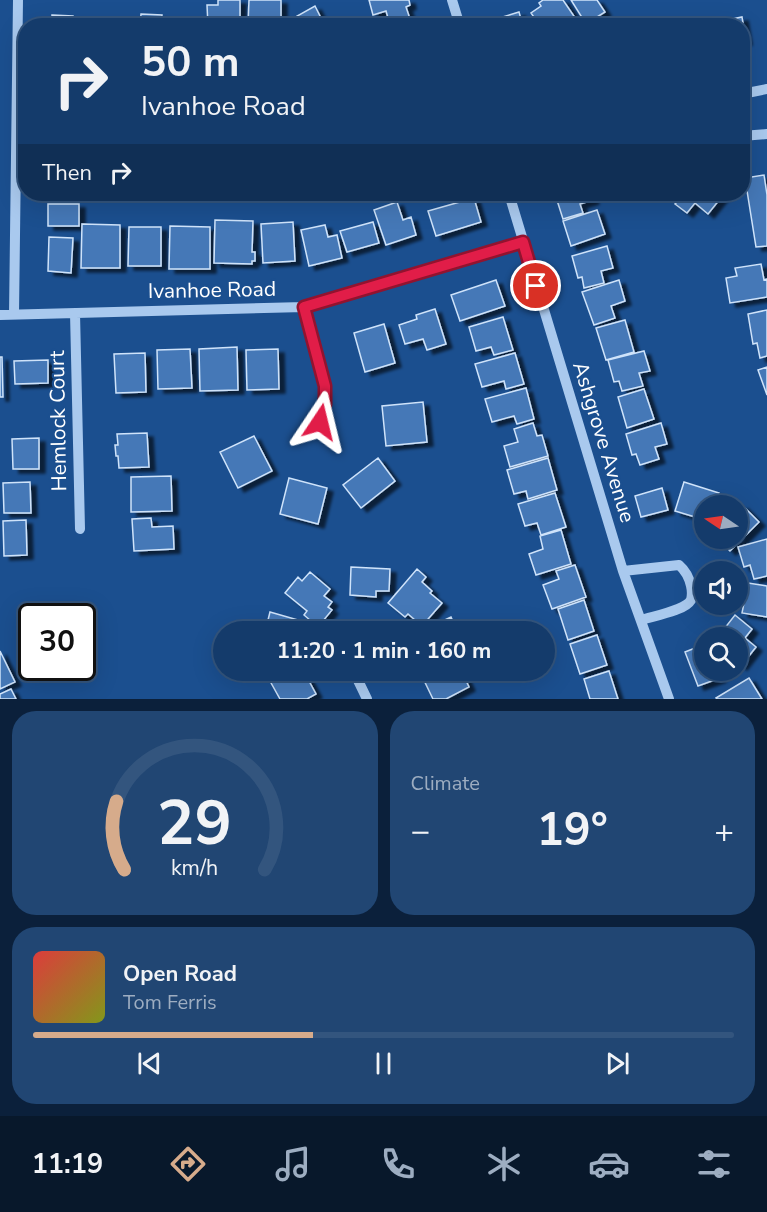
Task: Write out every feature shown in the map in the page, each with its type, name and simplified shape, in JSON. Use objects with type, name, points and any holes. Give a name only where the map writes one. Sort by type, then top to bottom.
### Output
[{"type":"street","points":[[18,0],[19,18]]},
{"type":"street","points":[[452,0],[458,18]]},
{"type":"street","points":[[750,92],[767,89]]},
{"type":"street","points":[[750,135],[767,134]]},
{"type":"street","points":[[14,314],[18,187]]},
{"type":"street","name":"Ashgrove Avenue","points":[[511,201],[623,571],[669,699]]},
{"type":"street","name":"Ivanhoe Road","points":[[0,315],[304,307],[523,242]]},
{"type":"street","points":[[304,307],[325,386],[325,404],[320,422]]},
{"type":"street","name":"Hemlock Court","points":[[75,313],[80,529]]},
{"type":"street","points":[[623,571],[680,565],[686,570],[689,578],[692,589],[691,599],[684,607],[641,620]]},
{"type":"street","points":[[358,681],[367,699]]},
{"type":"building","points":[[218,0],[240,0],[240,18],[208,18],[207,5],[218,5]]},
{"type":"building","points":[[249,0],[281,0],[281,18],[248,18]]},
{"type":"building","points":[[369,0],[409,0],[410,5],[406,7],[410,18],[388,18],[386,11],[373,15]]},
{"type":"building","points":[[543,0],[563,0],[575,18],[534,18],[531,13],[541,6],[539,3]]},
{"type":"building","points":[[571,0],[597,0],[605,12],[596,18],[582,18]]},
{"type":"building","points":[[315,6],[321,18],[294,18]]},
{"type":"building","points":[[519,12],[521,18],[499,18]]},
{"type":"building","points":[[141,14],[162,15],[162,18],[141,18]]},
{"type":"building","points":[[52,15],[73,16],[73,18],[52,18]]},
{"type":"building","points":[[764,175],[767,195],[767,246],[756,247],[749,201],[750,177]]},
{"type":"building","points":[[463,201],[475,201],[481,222],[436,236],[428,211]]},
{"type":"building","points":[[557,201],[590,201],[580,204],[583,213],[563,219]]},
{"type":"building","points":[[678,201],[718,201],[708,214],[695,203],[687,213],[675,204]]},
{"type":"building","points":[[397,202],[403,220],[411,217],[416,235],[386,245],[374,210]]},
{"type":"building","points":[[48,204],[79,204],[79,226],[48,226]]},
{"type":"building","points":[[597,210],[605,234],[571,246],[563,221]]},
{"type":"building","points":[[215,220],[253,221],[252,252],[255,252],[255,261],[252,261],[252,264],[214,263]]},
{"type":"building","points":[[293,222],[295,261],[263,263],[261,224]]},
{"type":"building","points":[[373,222],[379,243],[347,252],[340,231]]},
{"type":"building","points":[[82,224],[120,225],[120,268],[81,268]]},
{"type":"building","points":[[325,225],[328,237],[337,235],[342,258],[309,266],[301,230]]},
{"type":"building","points":[[170,226],[210,227],[210,269],[169,269]]},
{"type":"building","points":[[129,227],[161,227],[161,266],[128,266]]},
{"type":"building","points":[[49,237],[73,238],[71,273],[48,271]]},
{"type":"building","points":[[607,246],[613,268],[601,271],[604,283],[584,288],[582,277],[578,278],[572,256]]},
{"type":"building","points":[[761,264],[764,280],[767,279],[767,297],[730,303],[726,278],[737,276],[735,268]]},
{"type":"building","points":[[496,280],[505,306],[460,321],[451,295]]},
{"type":"building","points":[[619,280],[625,301],[611,306],[615,318],[594,325],[582,292]]},
{"type":"building","points":[[435,309],[446,344],[427,350],[423,339],[405,344],[399,325],[417,319],[416,315]]},
{"type":"building","points":[[767,310],[767,356],[760,358],[757,343],[753,344],[748,314]]},
{"type":"building","points":[[503,317],[513,350],[494,355],[491,347],[476,351],[469,327]]},
{"type":"building","points":[[625,320],[634,352],[606,360],[596,328]]},
{"type":"building","points":[[384,324],[395,363],[365,372],[354,333]]},
{"type":"building","points":[[237,347],[238,390],[200,391],[199,349]]},
{"type":"building","points":[[190,349],[192,388],[158,389],[157,350]]},
{"type":"building","points":[[278,349],[279,389],[247,390],[246,350]]},
{"type":"building","points":[[644,351],[650,371],[639,373],[643,386],[622,391],[619,381],[614,382],[608,360]]},
{"type":"building","points":[[145,353],[146,392],[116,393],[114,354]]},
{"type":"building","points":[[515,353],[524,384],[506,389],[504,381],[482,387],[475,364]]},
{"type":"building","points":[[0,357],[2,357],[3,397],[0,397]]},
{"type":"building","points":[[48,360],[48,383],[15,384],[14,361]]},
{"type":"building","points":[[767,367],[767,395],[758,370]]},
{"type":"building","points":[[526,388],[534,419],[517,424],[514,416],[492,422],[485,399]]},
{"type":"building","points":[[644,389],[654,419],[627,428],[618,397]]},
{"type":"building","points":[[423,402],[427,442],[386,446],[382,406]]},
{"type":"building","points":[[533,423],[537,436],[542,435],[548,456],[510,467],[504,446],[518,442],[514,429]]},
{"type":"building","points":[[661,423],[667,444],[655,447],[659,459],[640,465],[636,454],[632,455],[626,434]]},
{"type":"building","points":[[147,433],[149,467],[119,468],[115,445],[118,445],[117,434]]},
{"type":"building","points":[[254,436],[272,471],[238,488],[220,452]]},
{"type":"building","points":[[39,438],[39,469],[13,469],[12,439]]},
{"type":"building","points":[[378,458],[395,481],[361,508],[343,485]]},
{"type":"building","points":[[548,458],[557,490],[528,499],[526,491],[514,494],[507,470]]},
{"type":"building","points":[[171,476],[172,511],[131,512],[131,477]]},
{"type":"building","points":[[289,478],[327,488],[318,524],[280,514]]},
{"type":"building","points":[[30,482],[31,513],[4,513],[3,483]]},
{"type":"building","points":[[684,482],[719,493],[718,495],[694,495],[694,517],[675,511]]},
{"type":"building","points":[[662,488],[668,510],[641,517],[635,496]]},
{"type":"building","points":[[555,493],[566,527],[541,535],[537,523],[525,526],[518,504]]},
{"type":"building","points":[[748,511],[759,522],[748,533]]},
{"type":"building","points":[[151,518],[152,527],[173,526],[174,549],[134,551],[132,519]]},
{"type":"building","points":[[26,520],[27,555],[4,556],[3,521]]},
{"type":"building","points":[[561,530],[571,564],[536,575],[529,554],[543,549],[540,536]]},
{"type":"building","points":[[767,539],[767,576],[754,579],[748,561],[742,561],[739,549],[748,549],[748,544]]},
{"type":"building","points":[[575,565],[586,597],[552,609],[543,585],[559,579],[556,571]]},
{"type":"building","points":[[351,567],[390,569],[389,591],[376,591],[376,597],[350,595]]},
{"type":"building","points":[[417,569],[426,577],[422,582],[432,591],[430,593],[442,603],[426,621],[416,621],[408,614],[405,617],[388,603]]},
{"type":"building","points":[[310,572],[330,589],[324,596],[332,602],[328,607],[332,610],[323,621],[311,621],[304,615],[307,611],[285,593],[298,577],[302,581]]},
{"type":"building","points":[[748,583],[767,586],[767,617],[748,614]]},
{"type":"building","points":[[584,600],[594,631],[568,640],[558,609]]},
{"type":"building","points":[[270,612],[302,621],[268,621]]},
{"type":"building","points":[[735,615],[752,629],[748,634],[748,627],[726,627]]},
{"type":"building","points":[[597,635],[607,665],[580,674],[570,644]]},
{"type":"building","points":[[748,640],[756,647],[748,657]]},
{"type":"building","points":[[694,648],[694,676],[685,652]]},
{"type":"building","points":[[0,651],[15,682],[0,689]]},
{"type":"building","points":[[609,671],[618,699],[590,699],[584,679]]},
{"type":"building","points":[[748,679],[762,699],[716,698],[744,681],[748,681]]},
{"type":"building","points":[[270,681],[309,681],[316,694],[307,699],[280,699]]},
{"type":"building","points":[[424,681],[466,681],[469,687],[446,699],[433,699]]},
{"type":"building","points":[[696,681],[712,681],[698,686]]},
{"type":"building","points":[[11,689],[16,699],[0,699],[0,694]]},
{"type":"route","points":[[320,422],[325,404],[325,386],[304,307],[523,242],[536,286]]}]
